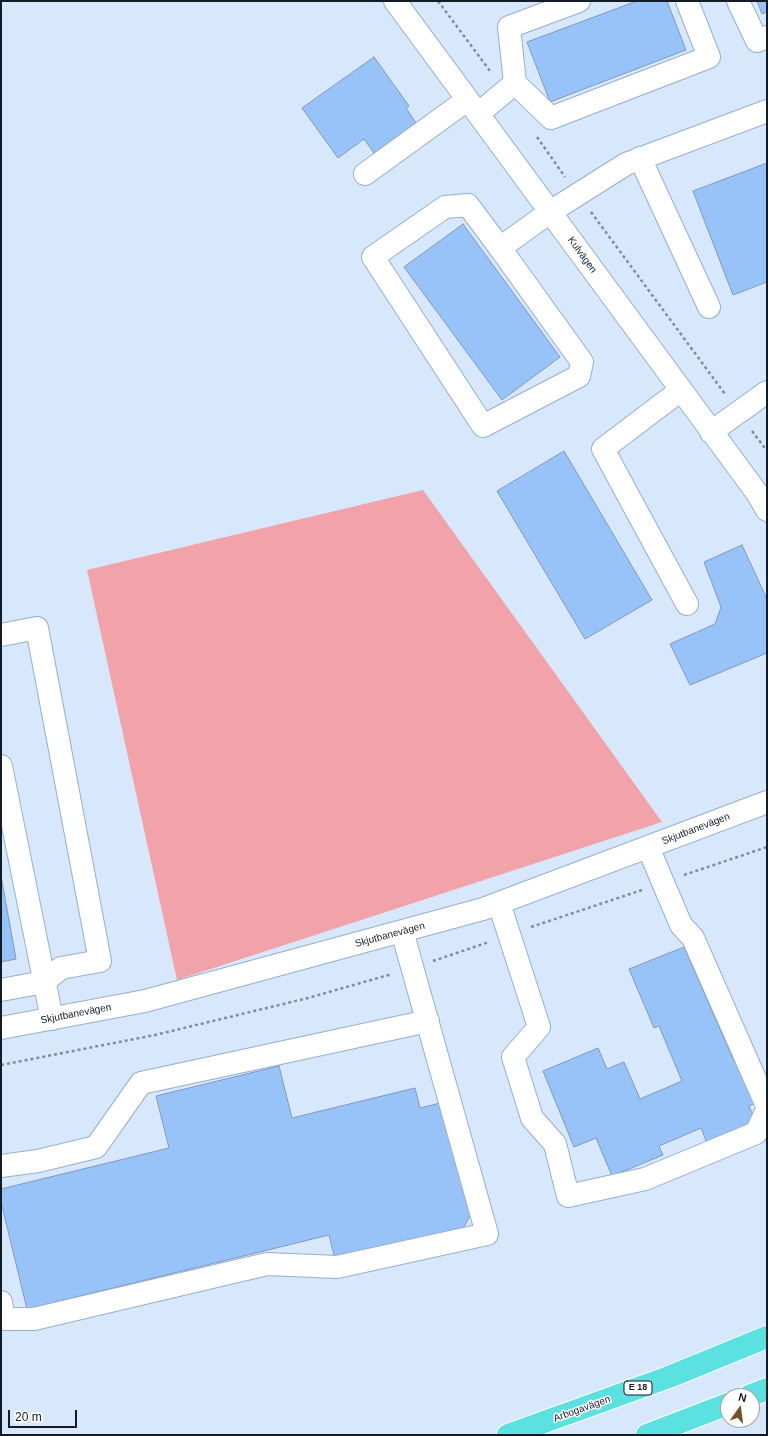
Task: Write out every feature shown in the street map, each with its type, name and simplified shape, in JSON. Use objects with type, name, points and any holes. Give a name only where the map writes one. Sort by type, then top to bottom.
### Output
[{"type":"highway","name":"Arbogavägen","points":[[508,1435],[648,1385],[767,1337]]},
{"type":"highway","points":[[647,1435],[720,1407]]},
{"type":"street","name":"Kulvägen","points":[[395,1],[757,493],[767,510]]},
{"type":"street","points":[[510,87],[509,27],[579,1]]},
{"type":"street","points":[[510,87],[551,118],[709,57],[686,1]]},
{"type":"street","points":[[738,1],[757,41],[767,37]]},
{"type":"street","points":[[365,174],[472,107],[510,87]]},
{"type":"street","points":[[500,248],[550,212],[626,164],[767,110]]},
{"type":"street","points":[[640,158],[709,307]]},
{"type":"street","points":[[468,205],[500,248],[582,362],[579,376],[483,426],[373,257],[445,207],[468,205]]},
{"type":"street","points":[[681,390],[603,449],[687,604]]},
{"type":"street","points":[[711,432],[767,392]]},
{"type":"street","points":[[1,635],[37,628],[100,962],[61,968],[44,982],[1,990]]},
{"type":"street","points":[[1,766],[52,1019]]},
{"type":"street","name":"Skjutbanevägen","points":[[1,1028],[145,1001],[402,932],[499,903],[767,802]]},
{"type":"street","points":[[648,847],[681,925],[693,938],[767,1106]]},
{"type":"street","points":[[499,903],[539,1027],[513,1057],[532,1118],[555,1144],[568,1196],[645,1179],[756,1133],[767,1110]]},
{"type":"street","points":[[1,1302],[4,1319],[34,1319],[268,1264],[337,1267],[487,1234],[402,932]]},
{"type":"street","points":[[1,1166],[38,1161],[96,1146],[141,1083],[428,1021]]},
{"type":"path","points":[[438,1],[510,87]]},
{"type":"path","points":[[535,135],[767,451]]},
{"type":"shaded area","points":[[423,490],[662,822],[177,980],[87,570]]},
{"type":"building","points":[[637,1],[667,1],[686,50],[550,102],[527,42]]},
{"type":"building","points":[[757,1],[767,1],[767,12],[762,14]]},
{"type":"building","points":[[374,57],[409,106],[406,108],[416,123],[374,153],[364,139],[338,158],[302,108]]},
{"type":"building","points":[[767,163],[767,282],[733,295],[693,191]]},
{"type":"building","points":[[463,224],[560,357],[502,400],[404,267]]},
{"type":"building","points":[[564,451],[652,600],[585,639],[497,491]]},
{"type":"building","points":[[742,545],[767,599],[767,653],[690,685],[670,644],[715,624],[721,607],[704,562]]},
{"type":"building","points":[[1,876],[16,959],[1,962]]},
{"type":"building","points":[[684,947],[734,1061],[744,1057],[762,1100],[749,1106],[756,1123],[707,1143],[701,1128],[659,1146],[663,1155],[612,1176],[596,1138],[574,1147],[543,1071],[598,1048],[607,1069],[624,1062],[640,1099],[682,1081],[659,1026],[654,1028],[629,969]]},
{"type":"building","points":[[279,1066],[292,1118],[415,1088],[420,1108],[444,1102],[471,1214],[461,1232],[336,1263],[329,1235],[27,1309],[1,1202],[1,1189],[169,1148],[156,1096]]}]
